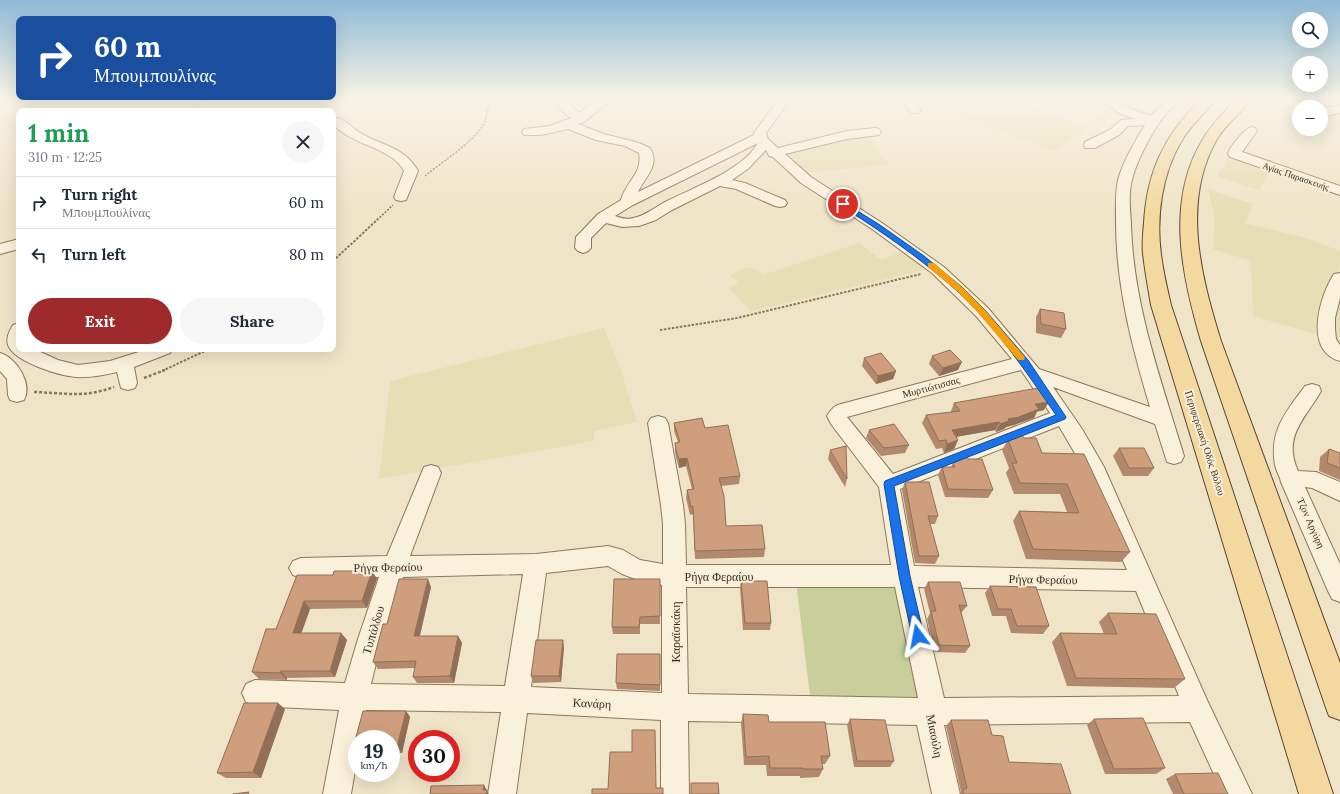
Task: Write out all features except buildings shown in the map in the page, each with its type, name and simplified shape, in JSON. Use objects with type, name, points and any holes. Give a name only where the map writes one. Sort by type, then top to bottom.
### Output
[{"type":"main road","name":"Περιφερειακή Οδός Βόλου","points":[[1177,136],[1171,145],[1161,167],[1152,204],[1152,253],[1161,305],[1316,794]]},
{"type":"main road","points":[[1212,136],[1208,142],[1196,172],[1189,207],[1191,265],[1198,299],[1211,341],[1340,705]]},
{"type":"street","points":[[354,136],[394,153],[406,161],[411,171],[401,197]]},
{"type":"street","points":[[599,136],[639,146],[645,151],[647,164],[646,170],[642,178],[632,190],[628,202]]},
{"type":"street","points":[[764,136],[766,144],[820,190],[877,226],[938,270],[982,312],[1028,368],[1078,439],[1094,467],[1198,709],[1238,794]]},
{"type":"street","points":[[583,248],[584,237],[603,217],[628,202],[766,144],[838,136]]},
{"type":"street","points":[[1090,145],[1107,136]]},
{"type":"street","points":[[1145,136],[1125,179],[1122,234],[1124,258],[1133,310],[1145,361],[1174,456]]},
{"type":"street","name":"Αγίας Παρασκευής","points":[[1247,136],[1235,151],[1235,154],[1238,156],[1340,191]]},
{"type":"street","points":[[603,217],[622,223],[634,223],[651,217],[667,207],[733,174],[766,144]]},
{"type":"street","points":[[717,181],[740,186],[780,203]]},
{"type":"street","points":[[0,249],[16,245]]},
{"type":"street","points":[[1340,278],[1330,304],[1326,328],[1329,344],[1340,355]]},
{"type":"street","points":[[27,352],[48,364],[77,371],[93,370],[124,364],[158,352]]},
{"type":"street","points":[[0,359],[16,378],[17,395]]},
{"type":"street","points":[[124,364],[128,383]]},
{"type":"street","points":[[1028,368],[1164,420]]},
{"type":"street","name":"Μυρτιώτισσας","points":[[838,413],[845,410],[1028,368]]},
{"type":"street","name":"Τζον Αργύρη","points":[[1312,391],[1292,418],[1284,433],[1283,455],[1292,482],[1340,591]]},
{"type":"street","name":"Μιαούλη","points":[[838,413],[838,419],[889,484],[904,576],[931,696],[932,704],[928,712],[946,794]]},
{"type":"street","points":[[889,484],[1062,417]]},
{"type":"street","name":"Καραϊσκάκη","points":[[658,423],[672,505],[675,576],[675,794]]},
{"type":"street","name":"Τυπάλδου","points":[[337,794],[354,697],[370,640],[394,567],[430,473]]},
{"type":"street","points":[[1292,482],[1300,479],[1308,479],[1340,492]]},
{"type":"street","name":"Ρήγα Φεραίου","points":[[301,568],[536,564],[611,556],[634,569],[648,573],[675,576],[904,576],[1142,581]]},
{"type":"street","points":[[502,794],[536,564]]},
{"type":"street","name":"Κανάρη","points":[[255,694],[515,699],[674,707],[928,712],[1198,709]]},
{"type":"path","points":[[660,330],[737,318],[938,270]]},
{"type":"shaded area","points":[[870,136],[883,157],[890,164],[807,173],[784,152],[811,145]]},
{"type":"shaded area","points":[[1013,136],[1076,136],[1055,151]]},
{"type":"shaded area","points":[[1228,154],[1270,170],[1259,190],[1218,177],[1217,172],[1224,167]]},
{"type":"shaded area","points":[[1208,189],[1253,204],[1245,223],[1306,238],[1340,251],[1340,267],[1322,336],[1253,316],[1251,261],[1213,249],[1215,220]]},
{"type":"shaded area","points":[[859,243],[881,260],[905,251],[928,269],[751,311],[729,288],[739,283],[730,275],[748,267],[754,268],[763,275]]},
{"type":"shaded area","points":[[1340,288],[1340,349],[1334,344],[1334,309]]},
{"type":"shaded area","points":[[604,328],[619,364],[637,422],[594,431],[594,441],[379,479],[390,381]]},
{"type":"green space","points":[[796,581],[898,582],[923,697],[810,696]]},
{"type":"slow traffic","points":[[931,265],[959,289],[982,312],[1021,358]]},
{"type":"route","points":[[843,204],[877,226],[938,270],[959,289],[982,312],[1024,362],[1062,417],[889,484],[904,576],[918,636]]}]
